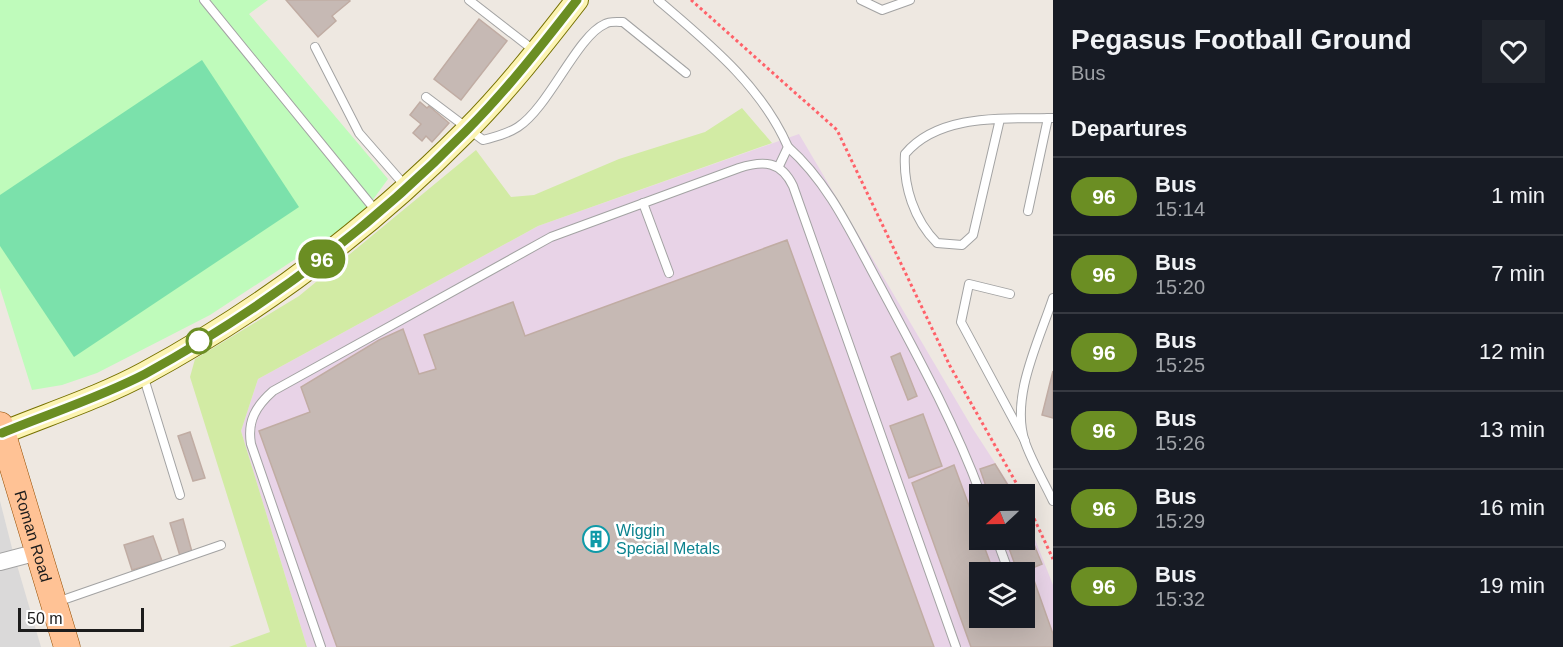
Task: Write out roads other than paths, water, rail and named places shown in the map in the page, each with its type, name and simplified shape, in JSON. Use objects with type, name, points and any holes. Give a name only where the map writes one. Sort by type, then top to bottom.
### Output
[{"type":"main road","name":"Roman Road","points":[[1,429],[67,647]]},
{"type":"street","points":[[1,429],[143,375],[254,307],[307,271],[378,214],[467,130],[536,52],[577,0]]},
{"type":"street","points":[[0,562],[38,552]]},
{"type":"lane","points":[[204,0],[378,214]]},
{"type":"lane","points":[[469,0],[536,52]]},
{"type":"lane","points":[[658,0],[710,46],[757,94],[780,128],[788,147],[807,164],[824,185],[942,402],[976,484]]},
{"type":"lane","points":[[861,0],[882,10],[909,0]]},
{"type":"lane","points":[[426,97],[483,140],[520,126],[562,77],[588,38],[605,23],[623,22],[686,73]]},
{"type":"lane","points":[[315,47],[359,133],[407,188]]},
{"type":"lane","points":[[1000,119],[973,235],[962,245],[937,243],[923,230],[907,189],[905,154],[914,143],[940,131],[974,120],[1000,119],[1051,118],[1029,211]]},
{"type":"lane","points":[[779,166],[788,147]]},
{"type":"lane","points":[[321,647],[251,444],[249,431],[259,404],[273,391],[498,264],[551,237],[752,163],[765,162],[779,166],[793,186],[956,647]]},
{"type":"lane","points":[[643,202],[669,273]]},
{"type":"lane","points":[[1010,294],[969,284],[961,322],[1025,441],[1053,501]]},
{"type":"lane","points":[[1025,441],[1020,413],[1028,374],[1053,298]]},
{"type":"lane","points":[[143,375],[180,495]]},
{"type":"lane","points":[[54,604],[221,545]]},
{"type":"place","name":"Wiggin Special Metals","points":[[596,539]]}]
